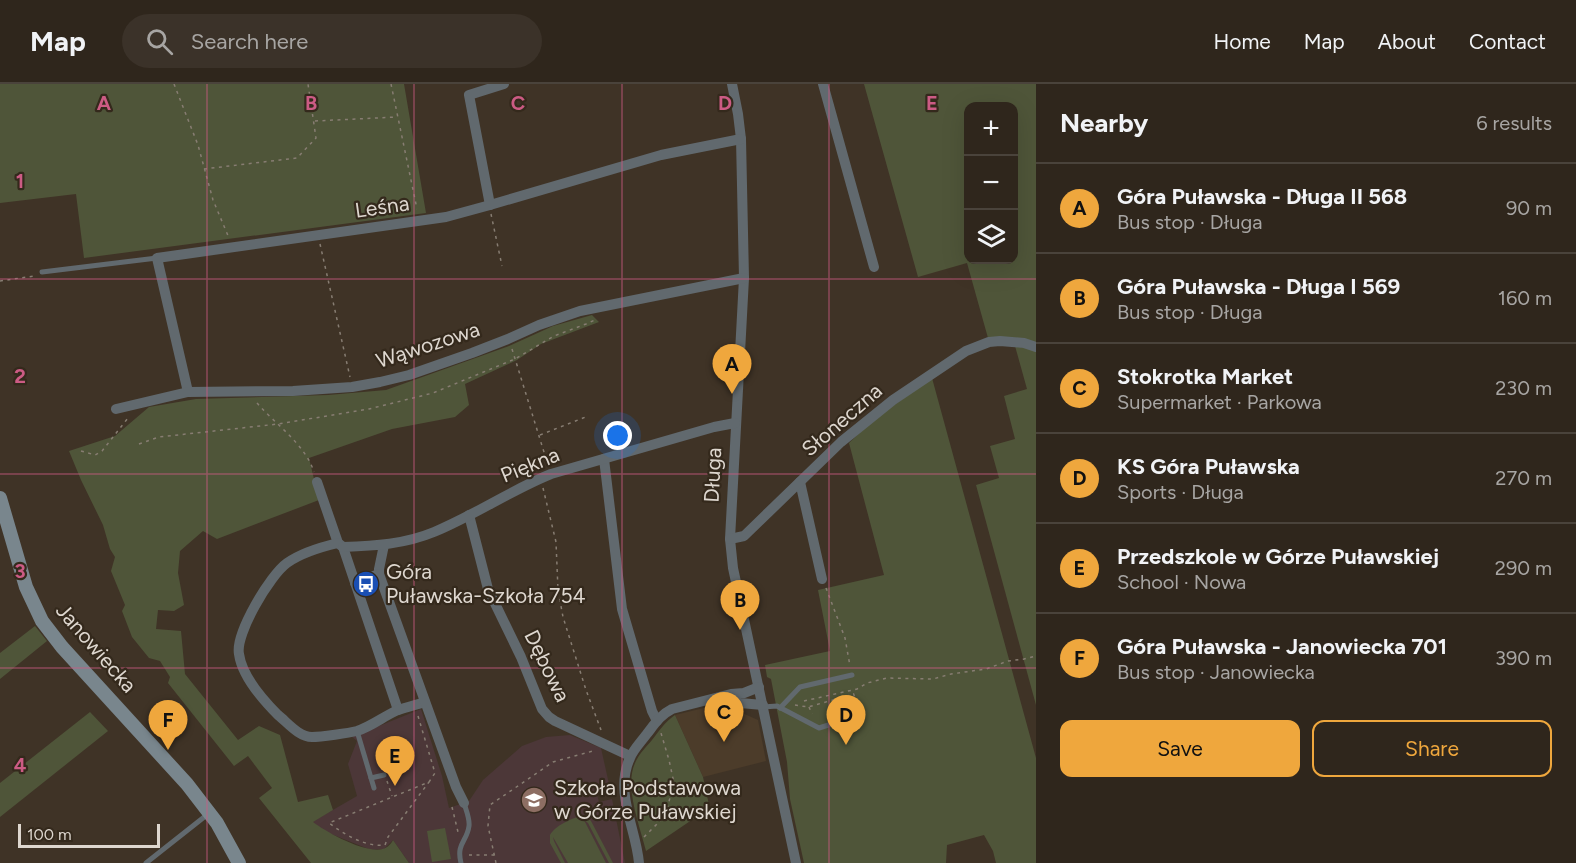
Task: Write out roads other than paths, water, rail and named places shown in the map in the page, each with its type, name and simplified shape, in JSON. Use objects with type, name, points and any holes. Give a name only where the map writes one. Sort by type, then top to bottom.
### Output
[{"type":"street","points":[[490,206],[469,95],[502,84]]},
{"type":"street","name":"Długa","points":[[732,84],[741,139],[744,278],[730,539],[733,568],[796,863]]},
{"type":"street","points":[[823,84],[874,267]]},
{"type":"street","name":"Leśna","points":[[157,258],[446,217],[661,155],[741,139]]},
{"type":"street","points":[[157,258],[188,392]]},
{"type":"street","name":"Wąwozowa","points":[[116,409],[188,392],[294,391],[352,387],[380,382],[409,375],[472,353],[555,318],[611,304],[744,278]]},
{"type":"street","name":"Słoneczna","points":[[730,539],[744,536],[841,442],[893,400],[966,351],[989,342],[1000,341],[1024,343],[1036,347]]},
{"type":"street","name":"Piękna","points":[[424,702],[398,710],[357,731],[311,737],[302,735],[275,711],[254,687],[239,654],[240,638],[250,615],[274,576],[286,564],[326,546],[384,545],[435,532],[528,483],[546,476],[714,427],[735,423]]},
{"type":"street","points":[[604,459],[622,609],[657,721]]},
{"type":"street","points":[[317,482],[355,583],[398,710]]},
{"type":"street","points":[[800,482],[822,579]]},
{"type":"street","name":"Janowiecka","points":[[0,498],[26,587],[42,621],[181,777],[210,813],[239,863]]},
{"type":"street","name":"Dębowa","points":[[469,515],[488,589],[542,709],[555,721],[630,756]]},
{"type":"street","points":[[384,545],[379,574],[424,702],[456,788],[464,803]]},
{"type":"street","points":[[355,583],[379,574]]},
{"type":"street","points":[[639,863],[624,789],[624,778],[630,756],[664,713],[702,701],[744,693],[759,687]]},
{"type":"street","points":[[721,698],[763,706]]},
{"type":"lane","points":[[42,272],[157,258]]},
{"type":"lane","points":[[783,706],[800,687],[852,675]]},
{"type":"lane","points":[[763,706],[783,706],[819,728],[841,721]]},
{"type":"lane","points":[[357,731],[374,788]]},
{"type":"lane","points":[[371,778],[384,775]]},
{"type":"lane","points":[[461,863],[459,852],[469,824],[464,803]]},
{"type":"lane","points":[[146,863],[210,813]]},
{"type":"place","name":"Góra Puławska - Długa II 568","points":[[732,394]]},
{"type":"place","name":"Góra Puławska-Szkoła 754","points":[[366,584]]},
{"type":"place","name":"Góra Puławska - Długa I 569","points":[[740,630]]},
{"type":"place","name":"Stokrotka Market","points":[[724,742]]},
{"type":"place","name":"KS Góra Puławska","points":[[846,745]]},
{"type":"place","name":"Góra Puławska - Janowiecka 701","points":[[168,750]]},
{"type":"place","name":"Przedszkole w Górze Puławskiej","points":[[395,786]]},
{"type":"place","name":"Szkoła Podstawowa w Górze Puławskiej","points":[[534,800]]}]
